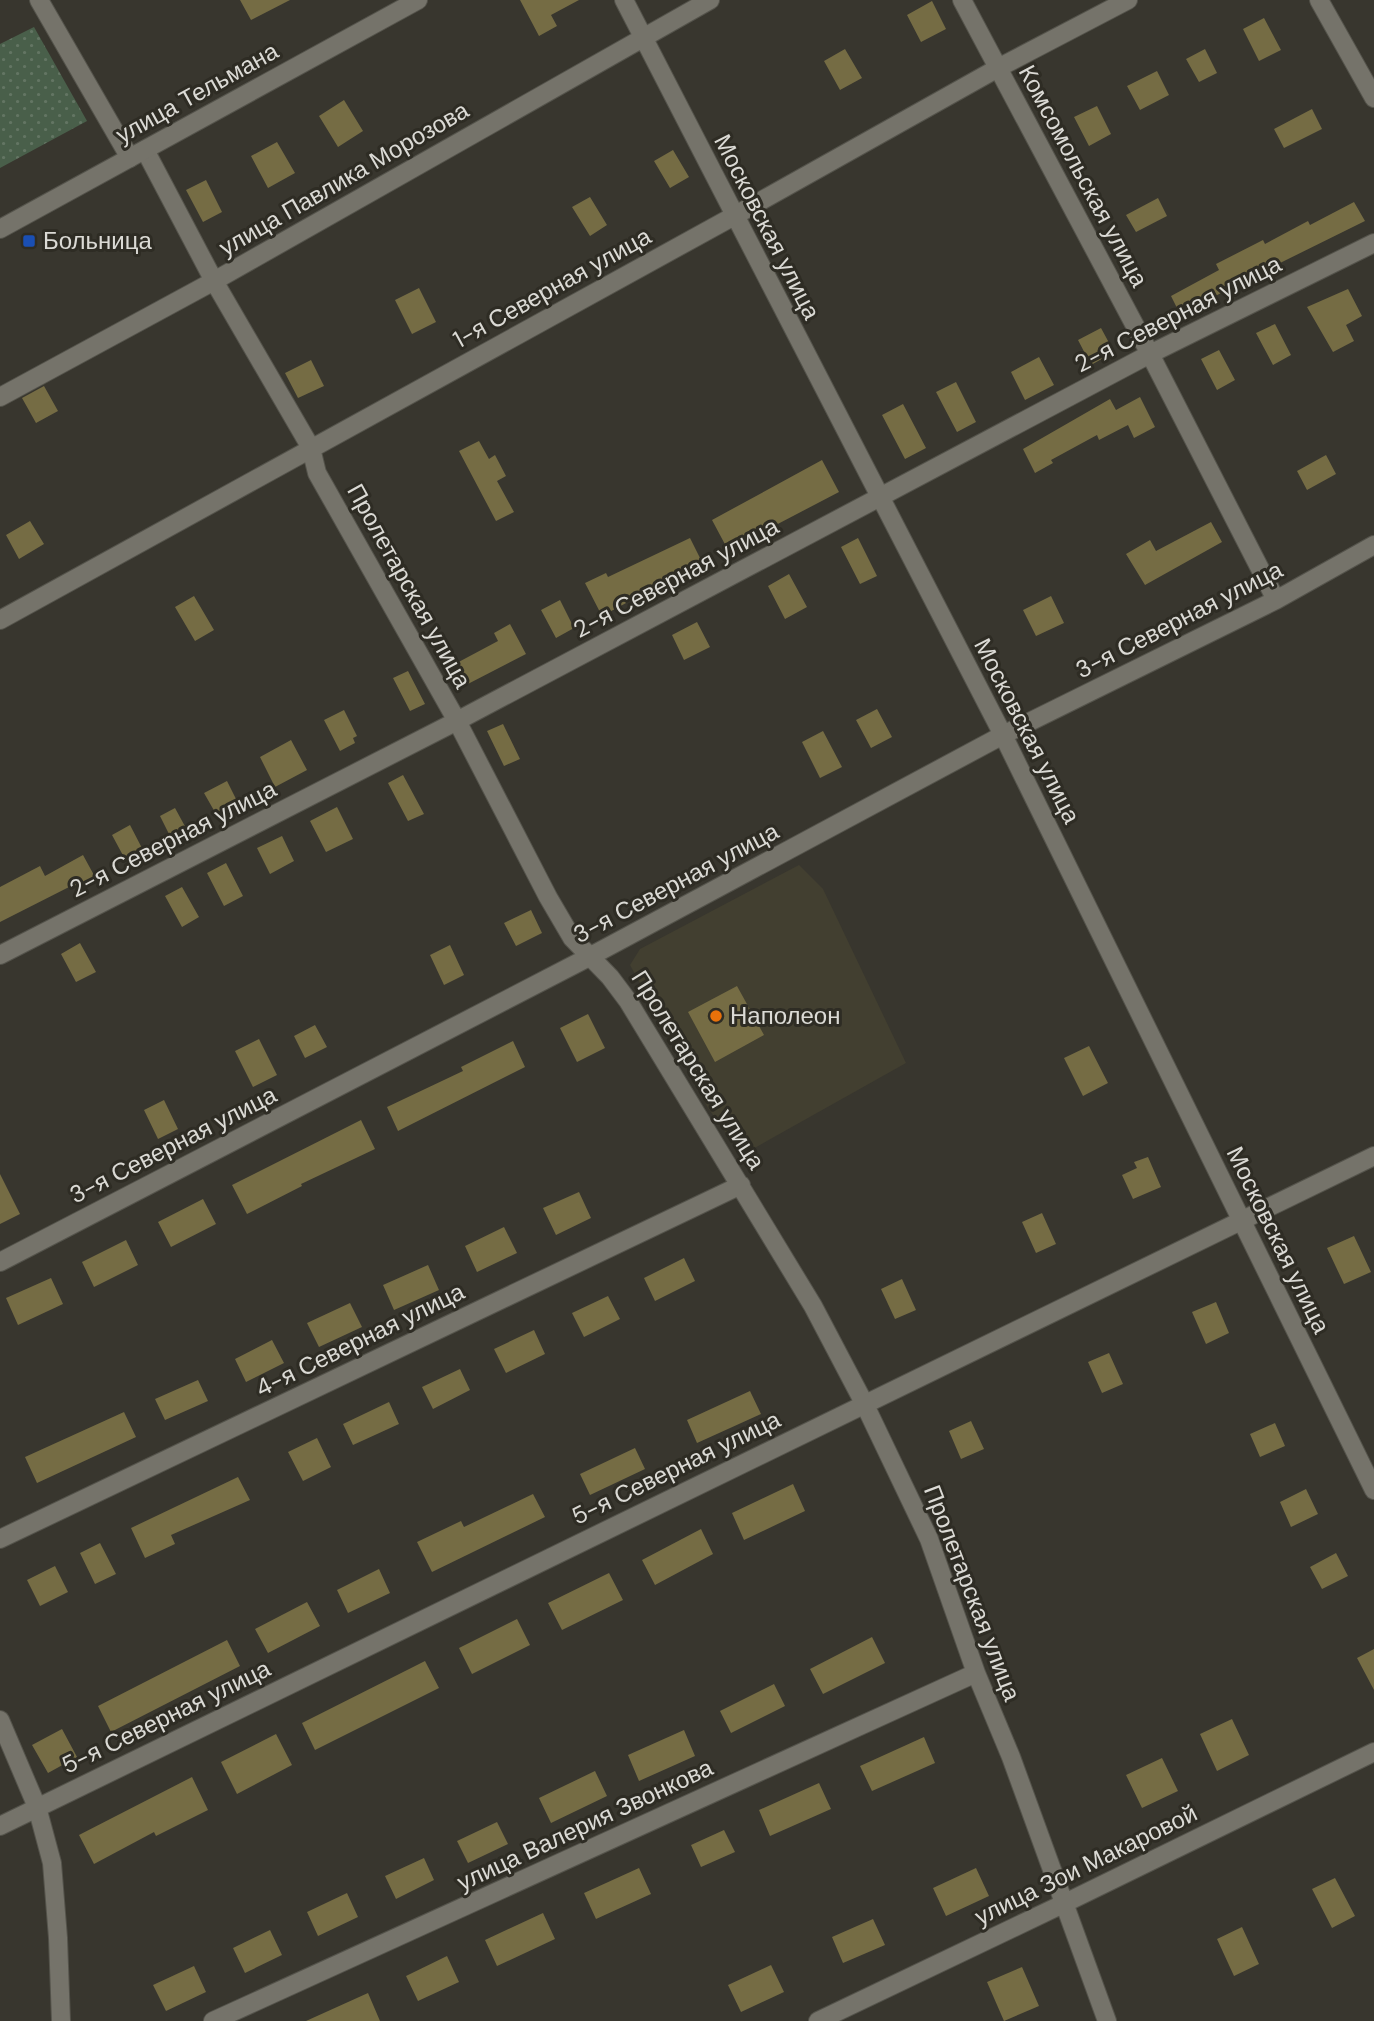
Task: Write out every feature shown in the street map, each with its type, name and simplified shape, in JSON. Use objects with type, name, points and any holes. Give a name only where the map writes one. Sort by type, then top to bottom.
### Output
[{"type":"street","name":"Пролетарская улица","points":[[39,0],[137,154],[311,448],[317,473],[457,721],[548,897],[572,937],[610,977],[628,1001],[813,1306],[864,1403],[929,1539],[976,1673],[1011,1757],[1107,2021]]},
{"type":"street","name":"улица Тельмана","points":[[0,229],[418,0]]},
{"type":"street","name":"Московская улица","points":[[624,0],[1003,735],[1374,1490]]},
{"type":"street","name":"улица Павлика Морозова","points":[[0,397],[214,281],[710,0]]},
{"type":"street","name":"Комсомольская улица","points":[[962,0],[1150,354],[1276,600]]},
{"type":"street","name":"1-я Северная улица","points":[[0,620],[998,68],[1128,0]]},
{"type":"street","points":[[1319,0],[1374,98]]},
{"type":"street","name":"2-я Северная улица","points":[[0,955],[457,721],[1150,354],[1374,243]]},
{"type":"street","name":"3-я Северная улица","points":[[0,1262],[589,957],[1003,735],[1276,600],[1374,545]]},
{"type":"street","name":"5-я Северная улица","points":[[0,1826],[1374,1156]]},
{"type":"street","name":"4-я Северная улица","points":[[0,1539],[741,1185]]},
{"type":"street","name":"улица Валерия Звонкова","points":[[213,2021],[976,1673]]},
{"type":"street","points":[[0,1720],[37,1807],[52,1863],[61,2021]]},
{"type":"street","name":"улица Зои Макаровой","points":[[818,2021],[1374,1752]]},
{"type":"shaded area","points":[[799,865],[823,889],[906,1063],[742,1155],[708,1108],[630,965],[640,949]]},
{"type":"green space","points":[[34,27],[87,121],[0,168],[0,44]]},
{"type":"building","points":[[240,0],[290,0],[251,20]]},
{"type":"building","points":[[520,0],[579,0],[551,15],[557,26],[539,36]]},
{"type":"building","points":[[932,1],[946,29],[921,42],[907,15]]},
{"type":"building","points":[[1264,18],[1281,50],[1259,61],[1243,29]]},
{"type":"building","points":[[845,49],[862,78],[840,90],[824,61]]},
{"type":"building","points":[[1205,49],[1217,73],[1199,82],[1186,59]]},
{"type":"building","points":[[1157,71],[1169,95],[1140,110],[1127,86]]},
{"type":"building","points":[[344,100],[363,131],[338,147],[319,116]]},
{"type":"building","points":[[1097,106],[1111,134],[1089,146],[1074,117]]},
{"type":"building","points":[[1312,109],[1322,129],[1284,148],[1274,129]]},
{"type":"building","points":[[277,142],[295,173],[268,188],[251,156]]},
{"type":"building","points":[[673,150],[689,177],[670,188],[654,161]]},
{"type":"building","points":[[206,180],[222,212],[203,222],[186,190]]},
{"type":"building","points":[[590,197],[607,225],[590,236],[572,207]]},
{"type":"building","points":[[1158,198],[1167,216],[1136,232],[1126,215]]},
{"type":"building","points":[[1354,202],[1365,221],[1180,314],[1171,296],[1219,270],[1216,264],[1263,240],[1265,244],[1308,221],[1310,225]]},
{"type":"building","points":[[419,288],[436,322],[412,334],[395,300]]},
{"type":"building","points":[[1348,289],[1362,316],[1346,325],[1354,341],[1333,352],[1307,307]]},
{"type":"building","points":[[1275,324],[1291,355],[1273,365],[1256,333]]},
{"type":"building","points":[[1101,328],[1114,352],[1091,365],[1078,340]]},
{"type":"building","points":[[1219,350],[1235,380],[1217,390],[1201,359]]},
{"type":"building","points":[[1039,357],[1054,385],[1025,400],[1011,372]]},
{"type":"building","points":[[311,360],[324,386],[298,398],[285,373]]},
{"type":"building","points":[[956,382],[976,422],[957,432],[936,392]]},
{"type":"building","points":[[44,386],[58,411],[36,423],[22,398]]},
{"type":"building","points":[[1140,397],[1155,427],[1134,438],[1128,425],[1099,440],[1097,435],[1051,460],[1053,463],[1035,473],[1023,449],[1110,399],[1116,410]]},
{"type":"building","points":[[903,404],[926,448],[905,459],[882,415]]},
{"type":"building","points":[[479,441],[489,459],[495,455],[506,476],[497,481],[514,512],[496,521],[459,451]]},
{"type":"building","points":[[1326,455],[1336,474],[1307,490],[1297,471]]},
{"type":"building","points":[[822,460],[839,492],[728,550],[712,520]]},
{"type":"building","points":[[30,521],[44,544],[19,559],[6,535]]},
{"type":"building","points":[[1211,522],[1222,542],[1145,585],[1126,554],[1150,540],[1156,551]]},
{"type":"building","points":[[690,538],[702,562],[602,616],[585,583],[606,573],[608,577]]},
{"type":"building","points":[[858,538],[877,576],[860,584],[841,547]]},
{"type":"building","points":[[789,574],[807,607],[785,619],[768,586]]},
{"type":"building","points":[[194,596],[214,630],[195,641],[175,607]]},
{"type":"building","points":[[1051,596],[1064,623],[1036,636],[1023,610]]},
{"type":"building","points":[[560,600],[574,628],[556,638],[541,610]]},
{"type":"building","points":[[697,622],[710,647],[684,660],[672,635]]},
{"type":"building","points":[[510,624],[526,654],[464,686],[453,665],[498,641],[494,633]]},
{"type":"building","points":[[408,671],[425,704],[410,711],[393,678]]},
{"type":"building","points":[[877,709],[892,737],[871,748],[856,720]]},
{"type":"building","points":[[344,710],[357,736],[353,738],[355,743],[340,751],[324,720]]},
{"type":"building","points":[[503,724],[520,759],[504,766],[487,731]]},
{"type":"building","points":[[823,731],[842,767],[820,778],[802,742]]},
{"type":"building","points":[[291,740],[307,770],[275,787],[260,757]]},
{"type":"building","points":[[403,775],[424,814],[408,821],[388,783]]},
{"type":"building","points":[[227,781],[238,803],[216,814],[204,793]]},
{"type":"building","points":[[337,807],[353,839],[326,852],[310,821]]},
{"type":"building","points":[[175,808],[187,830],[171,838],[160,816]]},
{"type":"building","points":[[130,825],[144,852],[126,861],[112,835]]},
{"type":"building","points":[[282,836],[294,861],[270,874],[257,848]]},
{"type":"building","points":[[83,855],[95,877],[74,887],[73,885],[0,922],[0,887],[40,866],[45,876]]},
{"type":"building","points":[[226,863],[243,896],[224,906],[207,873]]},
{"type":"building","points":[[182,887],[199,917],[182,927],[165,896]]},
{"type":"building","points":[[531,910],[542,933],[516,946],[504,923]]},
{"type":"building","points":[[80,943],[96,972],[76,982],[61,954]]},
{"type":"building","points":[[450,945],[464,975],[444,985],[430,955]]},
{"type":"building","points":[[737,986],[764,1035],[715,1062],[688,1012]]},
{"type":"building","points":[[588,1014],[605,1048],[577,1062],[560,1028]]},
{"type":"building","points":[[315,1025],[327,1047],[305,1058],[294,1036]]},
{"type":"building","points":[[259,1039],[277,1075],[253,1087],[235,1051]]},
{"type":"building","points":[[513,1041],[525,1067],[398,1131],[387,1107],[463,1071],[461,1067]]},
{"type":"building","points":[[1089,1046],[1108,1083],[1083,1096],[1064,1058]]},
{"type":"building","points":[[164,1100],[178,1129],[158,1139],[144,1110]]},
{"type":"building","points":[[361,1120],[375,1149],[301,1184],[302,1186],[247,1214],[232,1185]]},
{"type":"building","points":[[1148,1157],[1161,1187],[1133,1199],[1122,1175],[1137,1168],[1134,1162]]},
{"type":"building","points":[[0,1174],[20,1214],[0,1224]]},
{"type":"building","points":[[579,1192],[591,1218],[556,1235],[543,1208]]},
{"type":"building","points":[[203,1199],[216,1224],[171,1247],[158,1222]]},
{"type":"building","points":[[1042,1213],[1056,1244],[1036,1253],[1022,1222]]},
{"type":"building","points":[[504,1227],[517,1253],[477,1272],[465,1246]]},
{"type":"building","points":[[1354,1236],[1371,1272],[1344,1284],[1327,1248]]},
{"type":"building","points":[[126,1240],[138,1265],[94,1287],[82,1262]]},
{"type":"building","points":[[684,1258],[695,1281],[655,1301],[644,1278]]},
{"type":"building","points":[[428,1265],[439,1290],[394,1310],[383,1285]]},
{"type":"building","points":[[51,1278],[63,1304],[18,1325],[6,1298]]},
{"type":"building","points":[[902,1279],[916,1310],[895,1319],[881,1289]]},
{"type":"building","points":[[608,1296],[620,1319],[584,1337],[572,1313]]},
{"type":"building","points":[[1216,1302],[1229,1333],[1206,1344],[1192,1312]]},
{"type":"building","points":[[350,1303],[362,1327],[319,1347],[307,1323]]},
{"type":"building","points":[[534,1330],[545,1354],[506,1373],[494,1349]]},
{"type":"building","points":[[272,1340],[284,1363],[246,1382],[235,1359]]},
{"type":"building","points":[[1109,1353],[1123,1384],[1102,1393],[1088,1362]]},
{"type":"building","points":[[460,1369],[470,1390],[433,1409],[422,1387]]},
{"type":"building","points":[[198,1380],[208,1401],[165,1420],[155,1399]]},
{"type":"building","points":[[750,1391],[761,1414],[697,1443],[687,1420]]},
{"type":"building","points":[[389,1402],[399,1424],[353,1445],[343,1424]]},
{"type":"building","points":[[124,1412],[136,1437],[37,1483],[25,1457]]},
{"type":"building","points":[[971,1421],[984,1449],[961,1459],[949,1431]]},
{"type":"building","points":[[1275,1423],[1285,1446],[1260,1457],[1250,1434]]},
{"type":"building","points":[[317,1438],[331,1467],[303,1481],[288,1452]]},
{"type":"building","points":[[635,1448],[645,1469],[590,1495],[580,1474]]},
{"type":"building","points":[[238,1477],[250,1500],[171,1535],[175,1544],[145,1558],[131,1528]]},
{"type":"building","points":[[793,1484],[805,1511],[744,1540],[732,1513]]},
{"type":"building","points":[[1306,1489],[1318,1514],[1291,1527],[1280,1502]]},
{"type":"building","points":[[533,1494],[545,1517],[432,1572],[417,1542],[461,1521],[464,1527]]},
{"type":"building","points":[[701,1529],[713,1554],[655,1585],[642,1560]]},
{"type":"building","points":[[100,1543],[116,1574],[95,1584],[80,1553]]},
{"type":"building","points":[[1336,1553],[1348,1576],[1322,1589],[1310,1567]]},
{"type":"building","points":[[55,1566],[68,1592],[40,1606],[27,1580]]},
{"type":"building","points":[[379,1569],[390,1593],[348,1613],[337,1590]]},
{"type":"building","points":[[609,1573],[623,1600],[562,1630],[548,1603]]},
{"type":"building","points":[[307,1602],[320,1626],[268,1653],[255,1629]]},
{"type":"building","points":[[517,1619],[530,1645],[472,1674],[459,1648]]},
{"type":"building","points":[[872,1637],[885,1663],[823,1694],[810,1669]]},
{"type":"building","points":[[227,1640],[240,1666],[111,1732],[98,1706]]},
{"type":"building","points":[[1374,1649],[1374,1690],[1357,1658]]},
{"type":"building","points":[[425,1661],[439,1688],[315,1750],[302,1723]]},
{"type":"building","points":[[774,1684],[785,1706],[731,1733],[720,1711]]},
{"type":"building","points":[[1232,1719],[1249,1755],[1217,1771],[1200,1734]]},
{"type":"building","points":[[62,1729],[77,1757],[48,1773],[32,1745]]},
{"type":"building","points":[[684,1730],[695,1756],[639,1781],[628,1755]]},
{"type":"building","points":[[276,1734],[292,1765],[237,1794],[221,1762]]},
{"type":"building","points":[[924,1737],[935,1763],[872,1791],[860,1766]]},
{"type":"building","points":[[1162,1758],[1178,1791],[1142,1808],[1126,1775]]},
{"type":"building","points":[[595,1771],[607,1796],[551,1823],[539,1798]]},
{"type":"building","points":[[192,1777],[208,1810],[156,1836],[154,1832],[94,1864],[79,1835]]},
{"type":"building","points":[[819,1783],[831,1809],[770,1836],[759,1810]]},
{"type":"building","points":[[497,1822],[508,1844],[468,1863],[457,1841]]},
{"type":"building","points":[[724,1830],[735,1852],[701,1867],[691,1845]]},
{"type":"building","points":[[424,1858],[434,1880],[396,1899],[385,1876]]},
{"type":"building","points":[[639,1868],[651,1894],[596,1919],[584,1893]]},
{"type":"building","points":[[976,1868],[989,1896],[946,1916],[933,1888]]},
{"type":"building","points":[[1335,1878],[1355,1916],[1332,1928],[1312,1889]]},
{"type":"building","points":[[347,1893],[358,1917],[318,1936],[307,1912]]},
{"type":"building","points":[[543,1913],[555,1939],[497,1966],[485,1940]]},
{"type":"building","points":[[873,1919],[885,1945],[843,1963],[832,1937]]},
{"type":"building","points":[[1242,1927],[1259,1964],[1234,1976],[1217,1939]]},
{"type":"building","points":[[270,1930],[282,1955],[245,1973],[233,1948]]},
{"type":"building","points":[[447,1956],[459,1982],[418,2001],[406,1976]]},
{"type":"building","points":[[771,1965],[784,1992],[741,2012],[728,1985]]},
{"type":"building","points":[[194,1966],[206,1992],[166,2011],[153,1985]]},
{"type":"building","points":[[1022,1967],[1039,2006],[1004,2021],[987,1982]]},
{"type":"building","points":[[368,1993],[380,2021],[306,2021]]},
{"type":"place","name":"Больница","points":[[29,241]]},
{"type":"place","name":"Наполеон","points":[[716,1016]]}]
